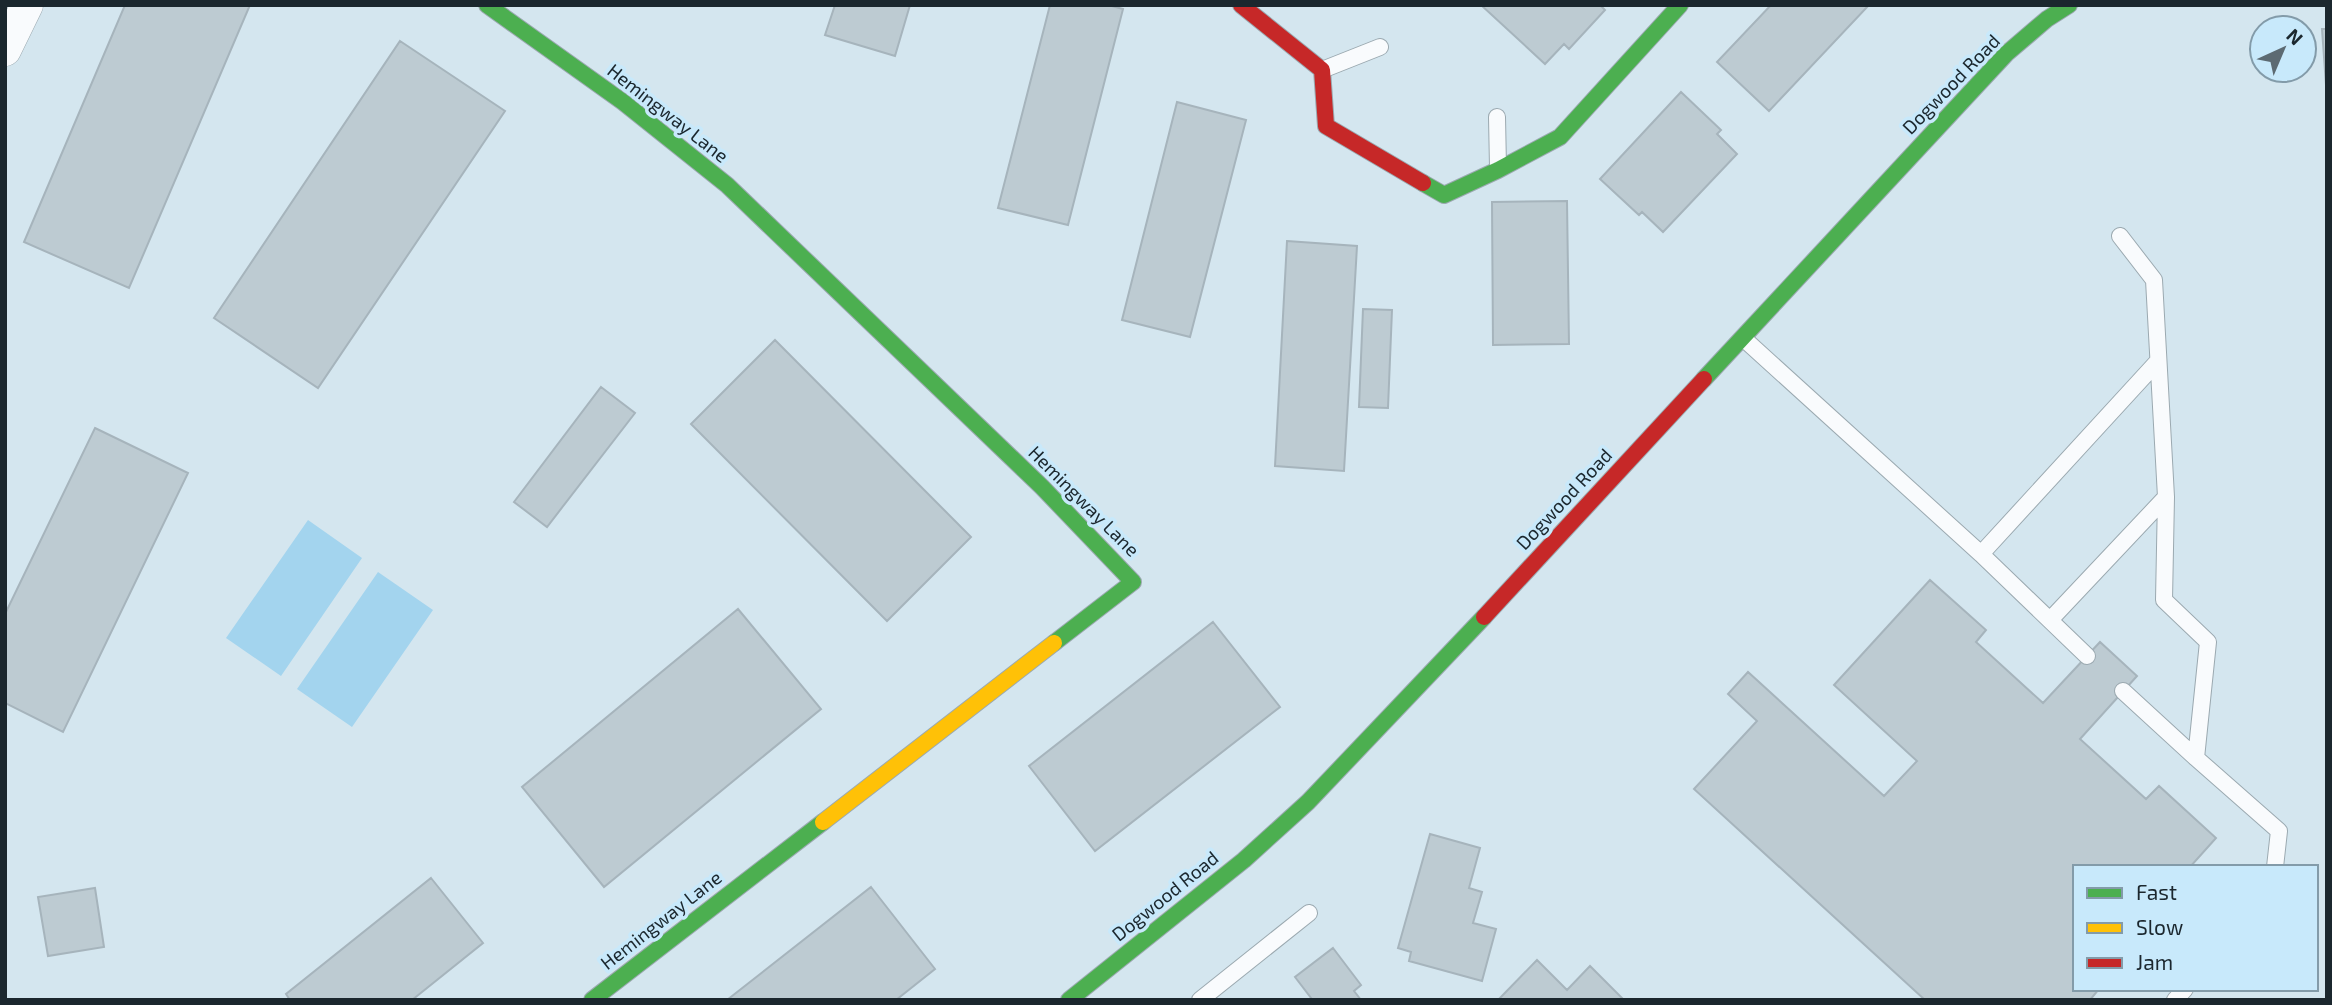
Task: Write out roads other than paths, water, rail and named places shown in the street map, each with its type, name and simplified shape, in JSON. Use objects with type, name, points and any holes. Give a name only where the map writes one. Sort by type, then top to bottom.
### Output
[{"type":"street","points":[[5,50],[27,5]]},
{"type":"street","name":"Hemingway Lane","points":[[487,5],[622,102],[727,185],[1042,487],[1133,582],[592,1000]]},
{"type":"street","points":[[1241,5],[1322,69],[1326,126],[1444,195],[1560,137],[1680,5]]},
{"type":"street","name":"Dogwood Road","points":[[1069,1000],[1244,860],[1308,802],[1454,649],[2006,54],[2047,19],[2070,5]]},
{"type":"lane","points":[[1322,69],[1380,47]]},
{"type":"lane","points":[[1497,117],[1498,170]]},
{"type":"lane","points":[[2120,236],[2154,280],[2166,497],[2164,600],[2208,642],[2196,758]]},
{"type":"lane","points":[[1742,338],[1981,554],[2087,656]]},
{"type":"lane","points":[[1981,554],[2158,361]]},
{"type":"lane","points":[[2050,621],[2166,497]]},
{"type":"lane","points":[[2123,691],[2279,831],[2275,865]]},
{"type":"lane","points":[[1200,1000],[1309,913]]}]
